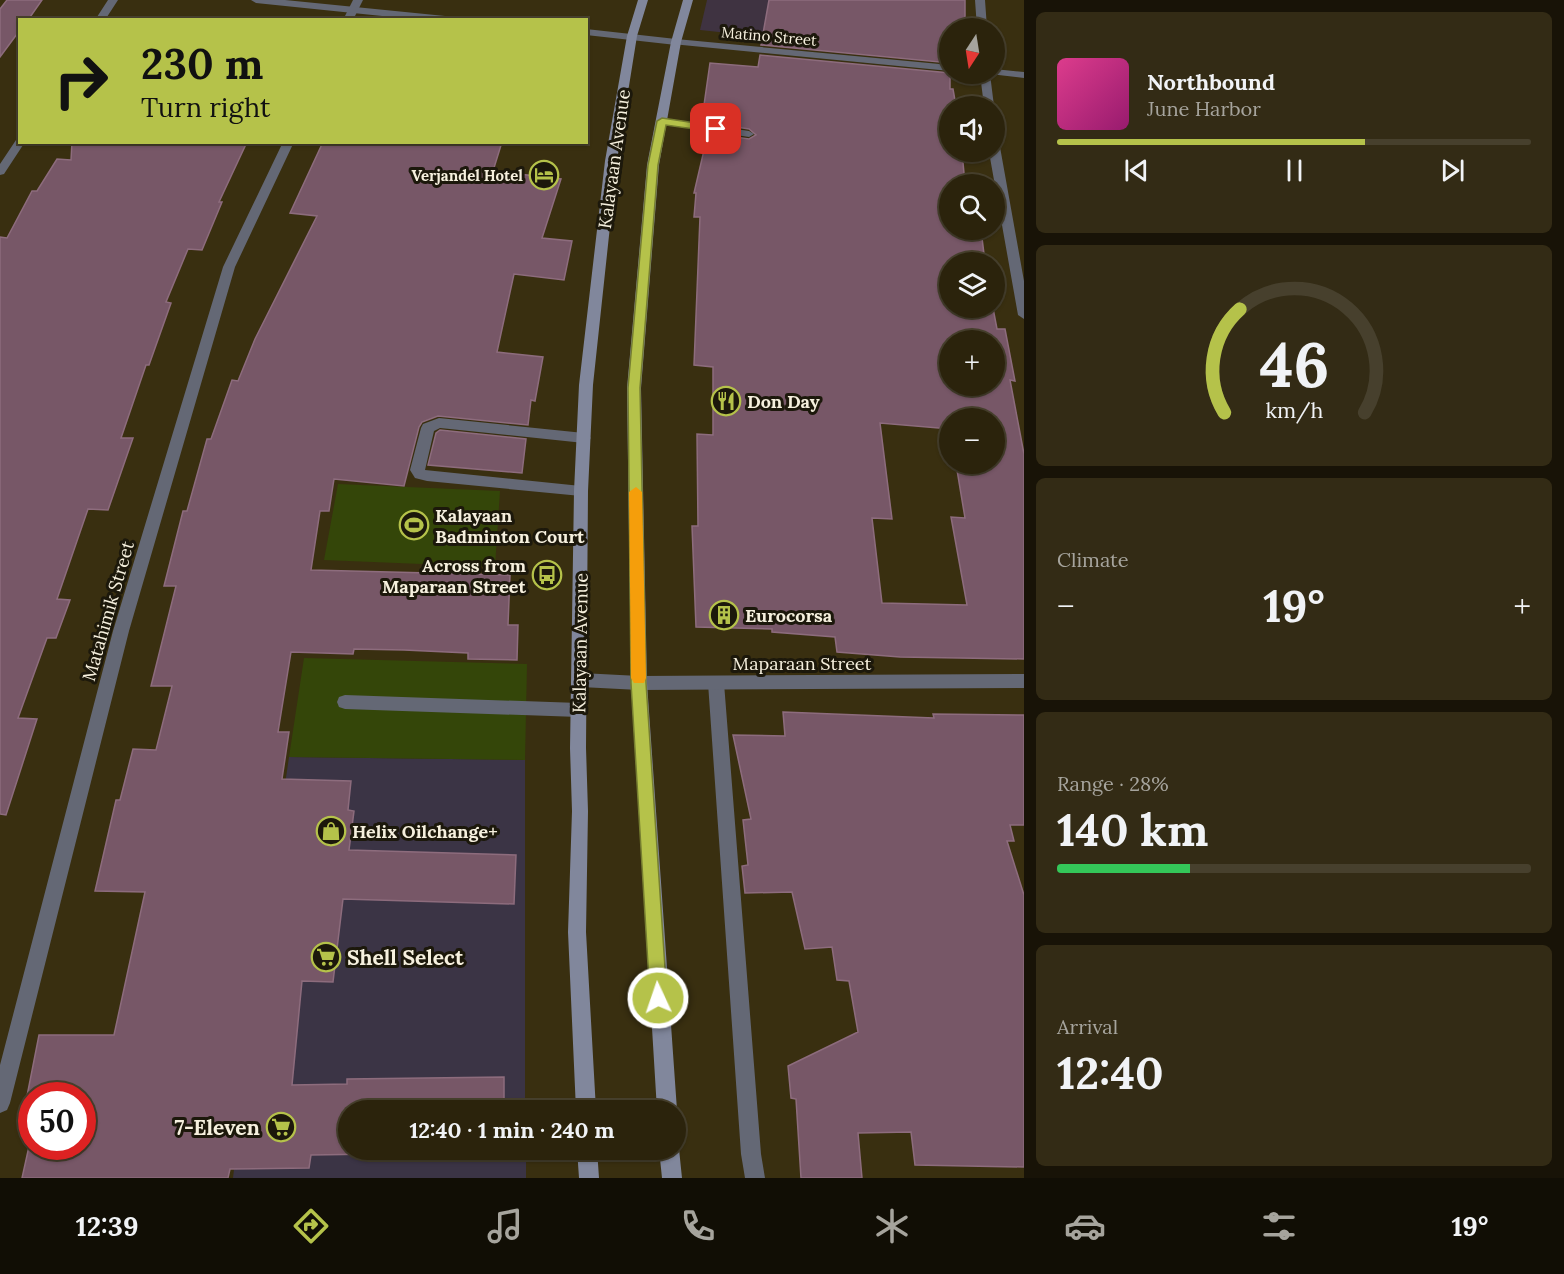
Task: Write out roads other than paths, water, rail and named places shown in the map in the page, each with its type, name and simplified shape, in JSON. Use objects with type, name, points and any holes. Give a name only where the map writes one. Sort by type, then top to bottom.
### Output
[{"type":"main road","name":"Kalayaan Avenue","points":[[585,1100],[577,932],[582,491],[586,385],[611,161],[632,36],[643,0]]},
{"type":"main road","points":[[665,1100],[639,683],[634,388],[653,165],[676,42],[688,0]]},
{"type":"main road","points":[[587,1160],[588,1178]]},
{"type":"main road","points":[[670,1160],[672,1178]]},
{"type":"street","points":[[101,18],[113,0]]},
{"type":"street","points":[[256,0],[435,18]]},
{"type":"street","points":[[980,0],[981,18]]},
{"type":"street","name":"Matino Street","points":[[588,32],[939,67]]},
{"type":"street","points":[[1005,73],[1024,75]]},
{"type":"street","points":[[662,121],[749,134]]},
{"type":"street","points":[[0,172],[19,144]]},
{"type":"street","name":"Matahimik Street","points":[[0,1103],[121,632],[229,267],[288,144]]},
{"type":"street","points":[[997,162],[1024,315]]},
{"type":"street","points":[[582,491],[427,476],[420,474],[417,470],[428,428],[439,423],[584,438]]},
{"type":"street","name":"Maparaan Street","points":[[580,680],[639,683],[1024,681]]},
{"type":"street","points":[[716,683],[751,1154],[755,1178]]},
{"type":"street","points":[[345,702],[579,710]]},
{"type":"place","name":"Verjandel Hotel","points":[[544,175]]},
{"type":"place","name":"Don Day","points":[[726,401]]},
{"type":"place","name":"Kalayaan Badminton Court","points":[[414,525]]},
{"type":"place","name":"Across from Maparaan Street","points":[[547,575]]},
{"type":"place","name":"Eurocorsa","points":[[724,615]]},
{"type":"place","name":"Helix Oilchange+","points":[[331,831]]},
{"type":"place","name":"Shell Select","points":[[326,957]]},
{"type":"place","name":"7-Eleven","points":[[281,1127]]}]
